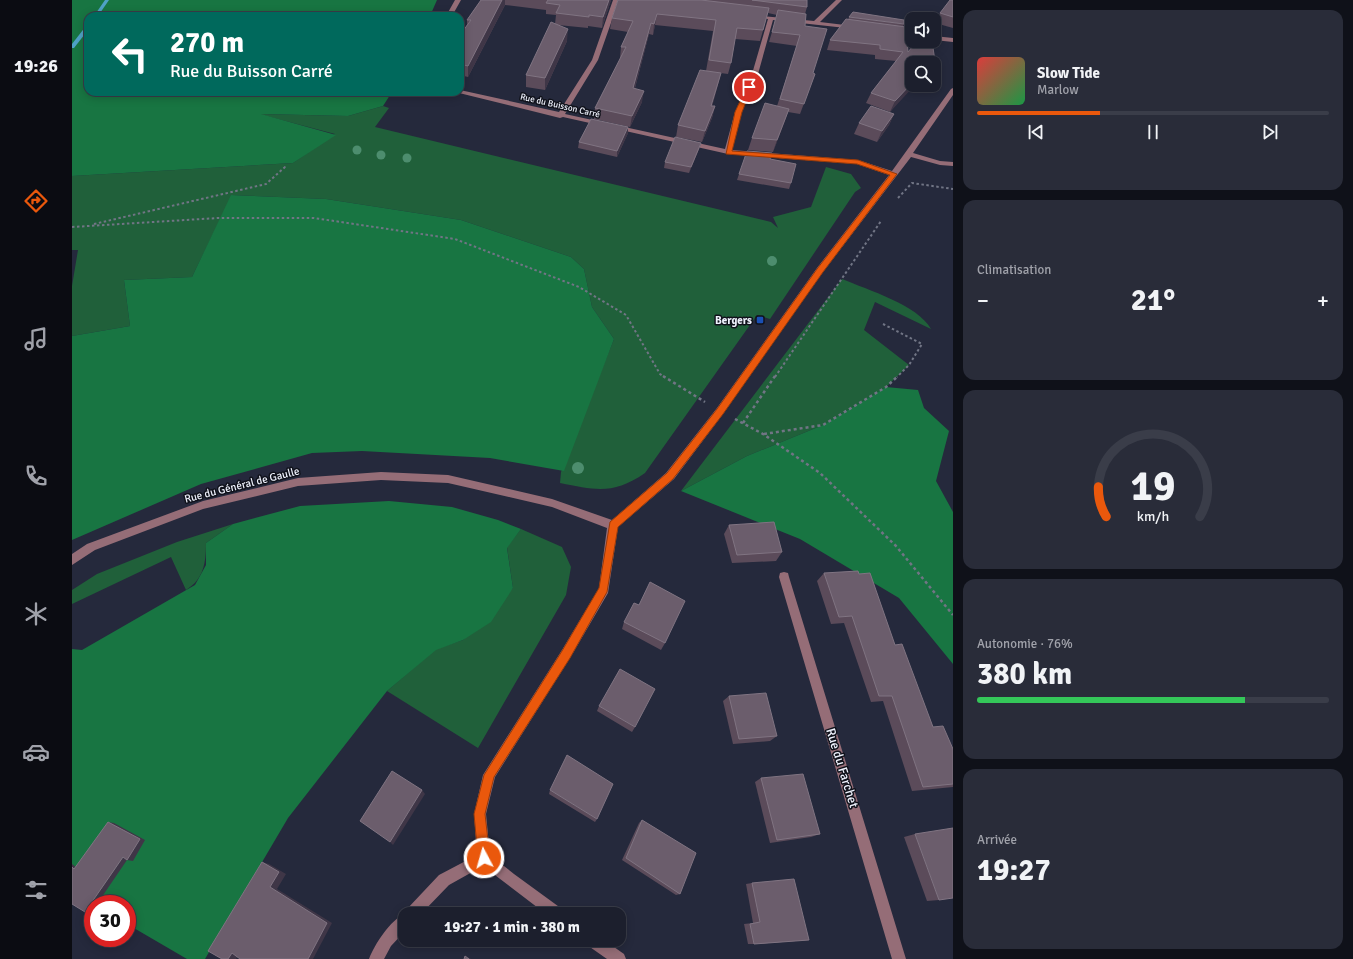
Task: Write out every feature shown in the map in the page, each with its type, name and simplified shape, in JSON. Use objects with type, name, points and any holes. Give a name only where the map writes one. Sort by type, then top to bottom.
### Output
[{"type":"street","points":[[451,12],[458,0]]},
{"type":"street","points":[[560,116],[595,60],[616,0]]},
{"type":"street","points":[[816,23],[839,0]]},
{"type":"street","points":[[748,15],[860,29]]},
{"type":"street","points":[[728,152],[738,112],[755,74],[771,18]]},
{"type":"street","points":[[882,32],[905,34]]},
{"type":"street","points":[[941,39],[953,40]]},
{"type":"street","points":[[547,907],[509,879],[484,858],[480,814],[489,775],[566,654],[604,589],[613,525],[670,476],[720,411],[820,270],[909,154],[953,90]]},
{"type":"street","name":"Rue du Buisson Carré","points":[[464,93],[560,116],[728,152],[858,162],[894,174]]},
{"type":"street","points":[[909,154],[940,163],[953,164]]},
{"type":"street","name":"Rue du Général de Gaulle","points":[[72,560],[91,547],[203,505],[298,482],[381,476],[448,479],[552,503],[613,525]]},
{"type":"street","name":"Rue du Farchet","points":[[784,577],[899,959]]},
{"type":"street","points":[[419,907],[444,880],[484,858]]},
{"type":"street","points":[[376,959],[386,941],[398,928]]},
{"type":"street","points":[[602,947],[619,959]]},
{"type":"path","points":[[86,226],[266,184],[286,166]]},
{"type":"path","points":[[894,202],[912,183],[953,189]]},
{"type":"path","points":[[72,227],[218,218],[314,218],[456,239],[579,287],[626,315],[660,374],[720,411],[764,434],[820,473],[896,546],[953,615]]},
{"type":"path","points":[[743,423],[881,220]]},
{"type":"path","points":[[764,434],[823,425],[886,387],[909,365],[922,344],[883,324]]},
{"type":"green space","points":[[72,0],[437,0],[432,12],[84,12],[84,96],[389,96],[383,106],[348,116],[261,114],[336,135],[293,163],[72,176]]},
{"type":"green space","points":[[383,106],[389,108],[375,127],[771,222],[778,228],[773,217],[811,207],[826,167],[851,174],[861,188],[855,192],[770,319],[757,315],[645,473],[634,480],[614,488],[594,489],[560,483],[561,472],[614,339],[592,307],[584,269],[571,257],[461,220],[326,199],[232,195],[192,277],[124,280],[130,326],[72,336],[72,286],[78,250],[72,250],[72,176],[293,163],[335,134],[259,114],[348,116]]},
{"type":"green space","points":[[231,195],[326,199],[461,220],[571,257],[584,269],[592,307],[614,339],[564,471],[490,458],[362,451],[312,453],[201,484],[72,540],[72,336],[130,326],[124,280],[192,277]]},
{"type":"green space","points":[[842,279],[891,299],[925,320],[931,329],[875,302],[864,330],[909,365],[886,387],[823,425],[747,456],[681,491]]},
{"type":"green space","points":[[886,387],[918,390],[924,408],[949,431],[936,481],[953,512],[953,664],[899,598],[800,539],[681,491],[747,456],[823,425]]},
{"type":"green space","points":[[389,501],[452,507],[498,520],[521,529],[507,548],[513,588],[491,622],[463,640],[436,650],[387,691],[288,818],[205,959],[187,959],[136,929],[136,895],[84,895],[84,898],[72,891],[72,649],[82,650],[195,585],[206,565],[206,543],[233,524],[300,506]]},
{"type":"green space","points":[[233,524],[206,543],[203,570],[197,581],[186,590],[171,557],[72,604],[72,590],[97,574],[177,542]]},
{"type":"green space","points":[[521,529],[562,547],[571,567],[566,595],[478,748],[387,691],[436,649],[463,640],[513,588],[507,547]]},
{"type":"building","points":[[481,0],[502,0],[468,66],[464,65],[464,30],[471,20],[467,20]]},
{"type":"building","points":[[548,0],[609,0],[603,17],[589,15],[589,17],[556,13],[560,5],[546,3]]},
{"type":"building","points":[[618,0],[701,0],[769,8],[763,30],[737,28],[731,63],[709,60],[716,20],[657,14],[654,24],[651,23],[633,88],[644,91],[632,116],[595,108],[626,47],[621,47],[633,21],[612,18]]},
{"type":"building","points":[[752,0],[807,0],[807,7]]},
{"type":"building","points":[[950,0],[953,0],[953,17],[941,12]]},
{"type":"building","points":[[778,10],[806,14],[805,26],[827,29],[813,73],[815,74],[804,104],[780,99],[800,35],[772,32]]},
{"type":"building","points":[[853,12],[904,20],[904,24],[849,17]]},
{"type":"building","points":[[846,19],[905,27],[905,48],[908,48],[908,52],[911,48],[933,48],[934,56],[905,56],[905,90],[895,101],[871,93],[903,52],[880,49],[880,45],[830,40]]},
{"type":"building","points":[[551,22],[568,29],[545,78],[526,75]]},
{"type":"building","points":[[700,70],[721,73],[711,106],[715,106],[705,131],[678,125]]},
{"type":"building","points":[[765,103],[789,109],[777,140],[752,138]]},
{"type":"building","points":[[871,106],[894,114],[882,131],[859,123]]},
{"type":"building","points":[[591,119],[628,127],[617,151],[579,142]]},
{"type":"building","points":[[675,137],[701,143],[691,167],[665,162]]},
{"type":"building","points":[[747,151],[772,153],[770,159],[796,164],[791,183],[739,174]]},
{"type":"building","points":[[774,522],[782,552],[737,555],[729,525]]},
{"type":"building","points":[[858,571],[859,574],[870,573],[895,645],[902,644],[933,727],[943,726],[953,749],[953,784],[923,787],[892,696],[879,696],[852,616],[839,617],[824,573]]},
{"type":"building","points":[[650,582],[685,601],[665,643],[624,622],[634,603],[639,605]]},
{"type":"building","points":[[620,669],[655,689],[635,727],[599,706]]},
{"type":"building","points":[[766,693],[777,736],[739,739],[729,696]]},
{"type":"building","points":[[567,755],[613,784],[597,819],[550,790]]},
{"type":"building","points":[[392,771],[422,790],[390,842],[360,821]]},
{"type":"building","points":[[803,774],[820,834],[777,840],[761,778]]},
{"type":"building","points":[[642,820],[696,853],[680,894],[626,858]]},
{"type":"building","points":[[108,822],[140,839],[127,860],[123,857],[97,895],[84,895],[84,911],[72,904],[72,867],[74,869]]},
{"type":"building","points":[[953,828],[953,898],[939,900],[915,834]]},
{"type":"building","points":[[262,862],[279,872],[270,887],[327,923],[308,959],[240,959],[232,953],[228,959],[222,959],[208,951]]},
{"type":"building","points":[[794,879],[809,940],[754,944],[750,924],[760,922],[752,883]]},
{"type":"waterway","points":[[99,12],[107,0]]},
{"type":"waterway","points":[[72,47],[84,32]]},
{"type":"place","name":"Bergers","points":[[760,320]]},
{"type":"route","points":[[484,858],[480,814],[489,775],[566,654],[604,589],[613,525],[670,476],[720,411],[820,270],[894,174],[874,166],[858,162],[728,152],[738,112],[749,87]]}]
